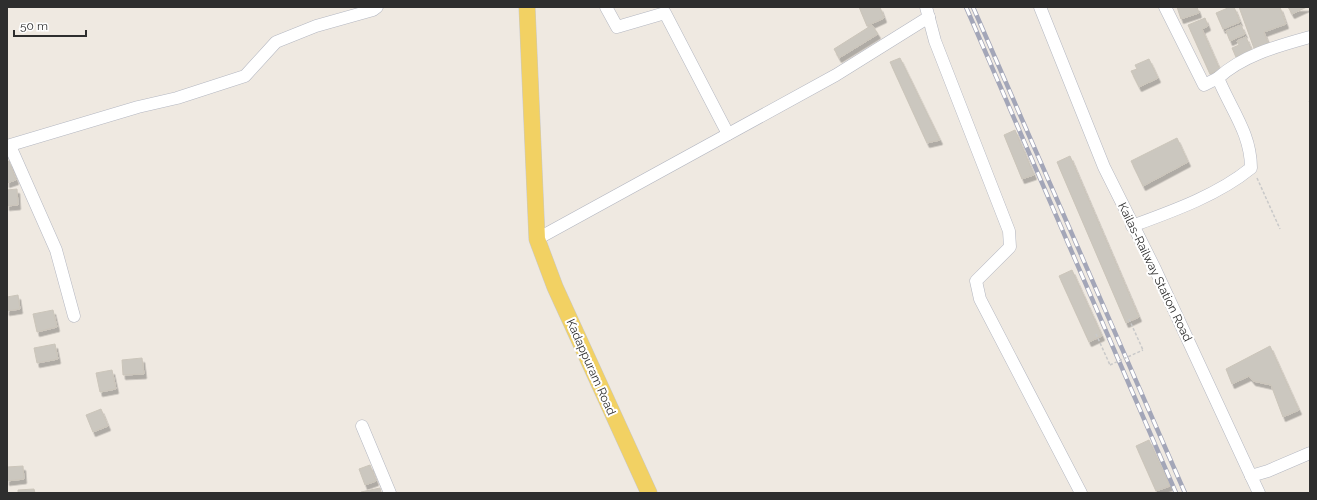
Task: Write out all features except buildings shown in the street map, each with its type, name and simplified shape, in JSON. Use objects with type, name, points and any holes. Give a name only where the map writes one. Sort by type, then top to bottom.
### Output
[{"type":"main road","name":"Kadappuram Road","points":[[527,7],[537,239],[555,286],[649,493]]},
{"type":"street","points":[[74,316],[56,250],[8,146],[51,132],[177,98],[245,76],[276,42],[316,26],[373,10],[377,7]]},
{"type":"street","points":[[606,7],[616,27],[664,12],[728,134]]},
{"type":"street","name":"Kailas-Railway Station Road","points":[[1040,7],[1104,167],[1132,226],[1155,269],[1259,493]]},
{"type":"street","points":[[1165,7],[1204,85],[1218,78],[1248,58],[1310,37]]},
{"type":"street","points":[[537,239],[836,75],[927,12],[935,41],[1008,231],[1010,247],[976,281],[980,299],[1081,493]]},
{"type":"street","points":[[1132,226],[1169,212],[1202,197],[1239,178],[1252,168],[1252,157],[1245,135],[1236,112],[1218,78]]},
{"type":"street","points":[[362,426],[390,493]]},
{"type":"street","points":[[1252,476],[1268,471],[1310,453]]},
{"type":"path","points":[[1252,168],[1280,229]]},
{"type":"path","points":[[1096,334],[1110,365],[1143,350],[1129,319]]},
{"type":"railway","points":[[966,7],[1176,493]]},
{"type":"railway","points":[[973,7],[1185,493]]}]
